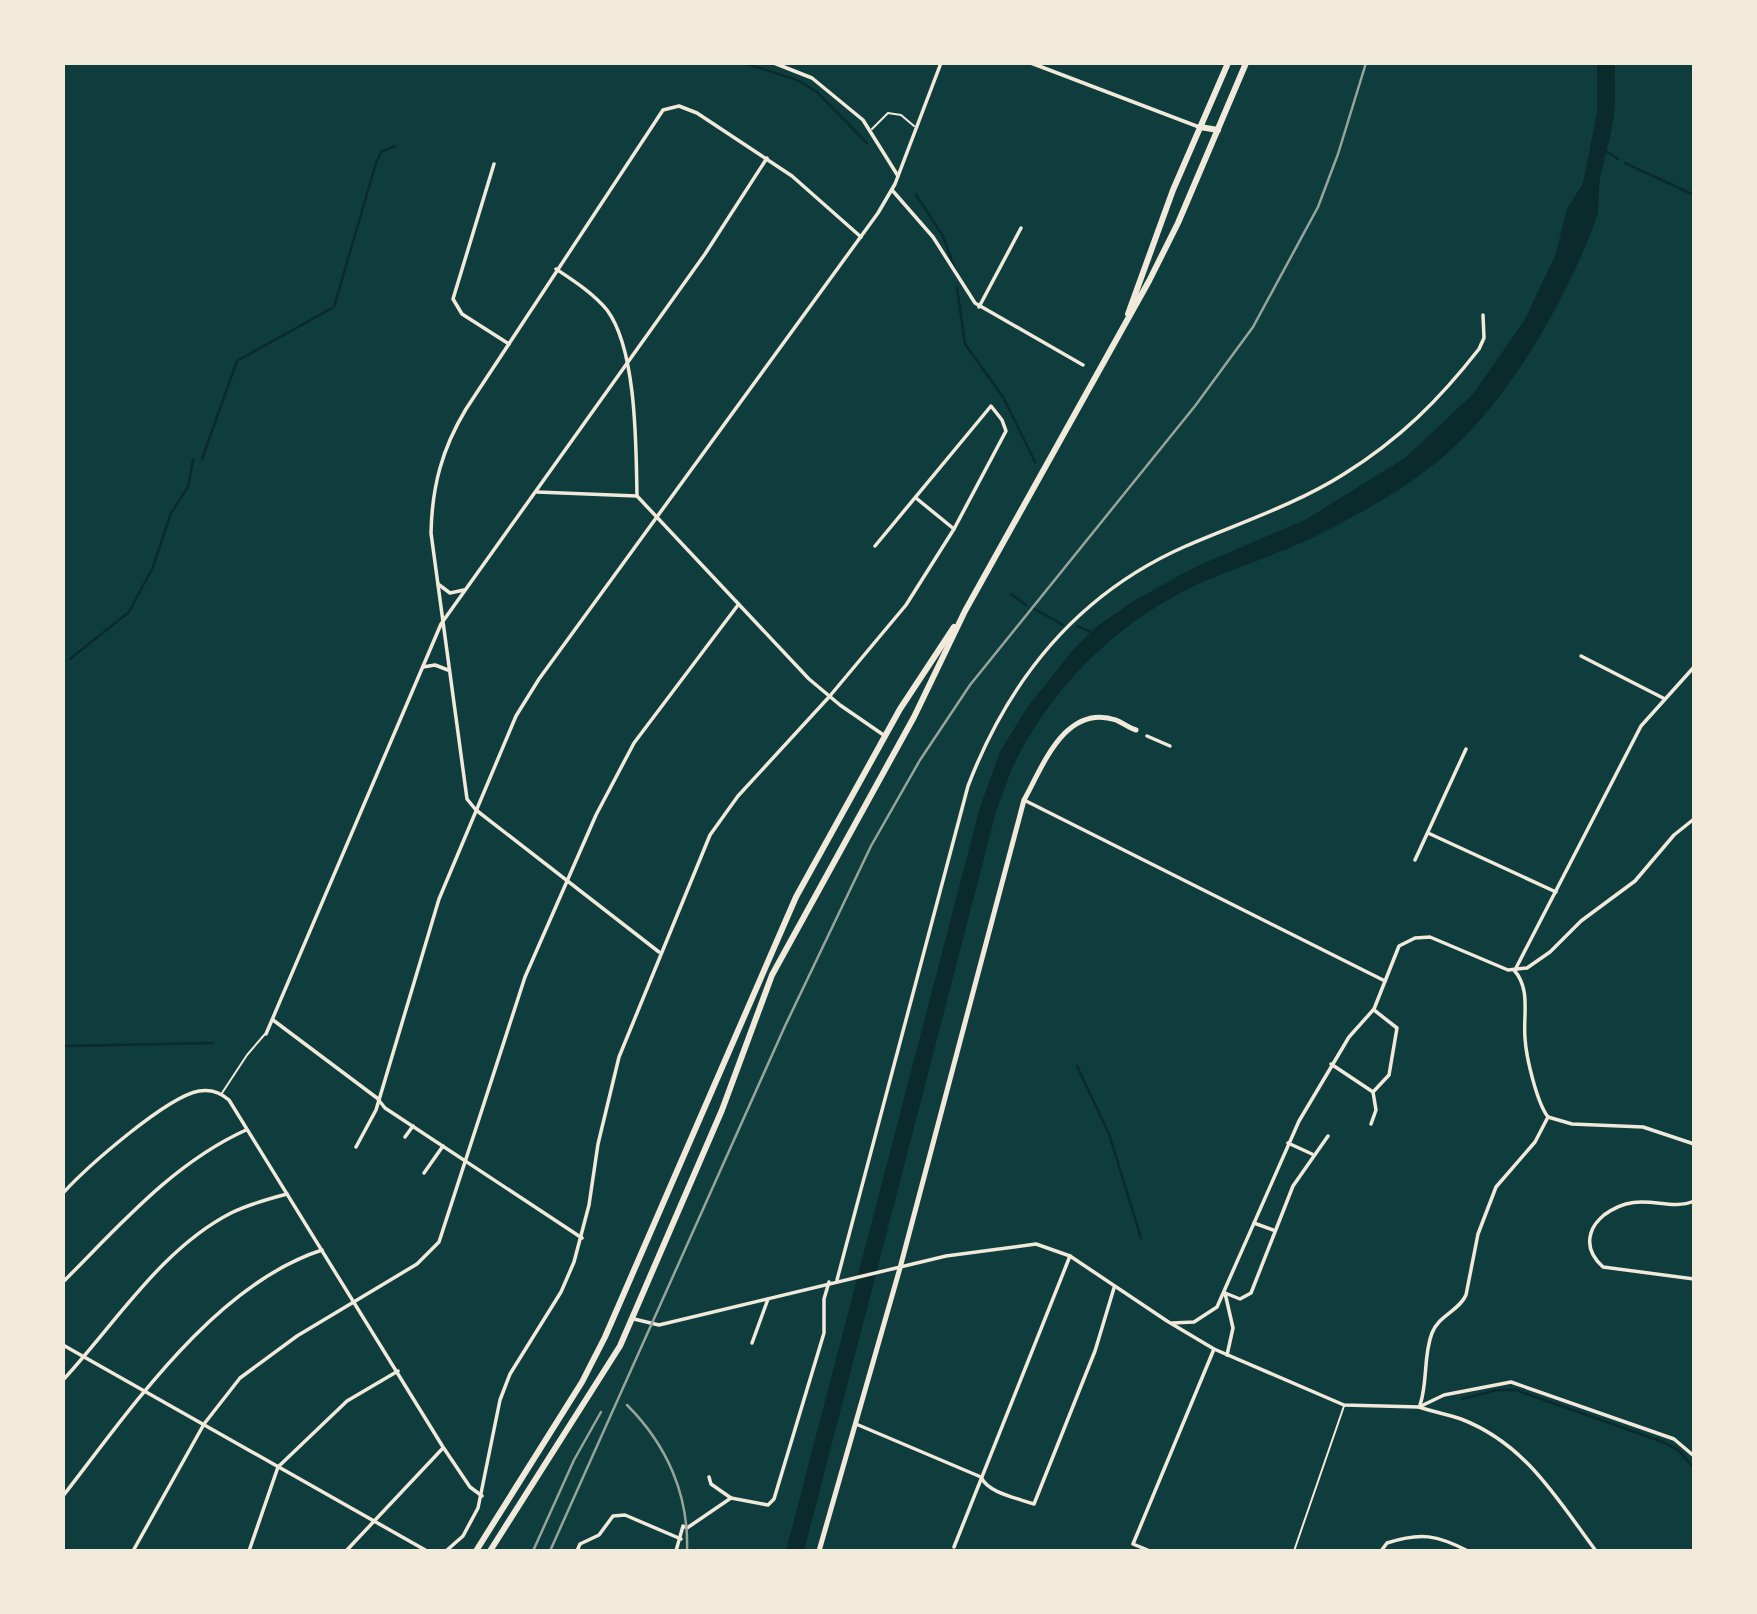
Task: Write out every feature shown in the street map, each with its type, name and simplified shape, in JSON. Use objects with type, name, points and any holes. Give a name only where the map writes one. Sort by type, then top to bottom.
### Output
[{"type":"main road","points":[[1121,332],[1200,127],[1228,63]]},
{"type":"main road","points":[[490,1551],[620,1346],[634,1319],[722,1110],[772,975],[900,744],[965,611],[1041,478],[1178,223],[1247,63]]},
{"type":"main road","points":[[1200,127],[1218,130]]},
{"type":"main road","points":[[476,1551],[582,1382],[618,1312],[796,897],[885,736],[928,664],[965,611]]},
{"type":"main road","points":[[885,736],[900,744]]},
{"type":"main road","points":[[618,1312],[634,1319]]},
{"type":"street","points":[[774,63],[821,84],[871,130],[898,176]]},
{"type":"street","points":[[356,1147],[376,1110],[377,1098],[426,938],[476,810],[527,697],[861,237],[892,190],[941,63]]},
{"type":"street","points":[[1031,63],[1200,127]]},
{"type":"street","points":[[659,953],[567,884],[476,810],[465,793],[436,579],[432,509],[441,459],[453,431],[556,269],[663,110],[671,107],[688,108],[767,158],[805,186],[861,237]]},
{"type":"street","points":[[266,1034],[441,624],[705,254],[767,158]]},
{"type":"street","points":[[494,164],[453,299],[462,314],[509,344]]},
{"type":"street","points":[[892,190],[933,237],[966,293],[979,307],[1083,365]]},
{"type":"street","points":[[979,307],[1021,228]]},
{"type":"street","points":[[556,269],[584,288],[608,312],[622,343],[636,424],[637,496],[738,605],[829,697],[885,736]]},
{"type":"street","points":[[837,1280],[968,786],[984,744],[1006,705],[1081,611],[1131,574],[1183,547],[1293,502],[1344,474],[1420,419],[1479,349],[1484,338],[1483,315]]},
{"type":"street","points":[[446,1551],[466,1530],[482,1496],[505,1386],[522,1351],[561,1292],[582,1238],[598,1144],[619,1057],[703,850],[722,816],[829,697],[906,605],[954,529],[1006,432],[1002,420],[991,406],[875,546]]},
{"type":"street","points":[[536,491],[637,496]]},
{"type":"street","points":[[916,498],[954,529]]},
{"type":"street","points":[[436,579],[442,589],[450,593],[467,588]]},
{"type":"street","points":[[133,1551],[204,1424],[223,1396],[253,1368],[297,1336],[417,1264],[435,1247],[444,1230],[467,1163],[525,977],[597,815],[634,743],[738,605]]},
{"type":"street","points":[[1581,656],[1665,699]]},
{"type":"street","points":[[1598,665],[1601,660]]},
{"type":"street","points":[[421,668],[435,665],[449,672]]},
{"type":"street","points":[[1514,970],[1640,726],[1694,667]]},
{"type":"street","points":[[820,1551],[900,1268],[1024,800],[1054,746],[1076,723],[1088,718],[1101,718],[1116,720],[1136,730]]},
{"type":"street","points":[[1147,736],[1170,746]]},
{"type":"street","points":[[1415,860],[1466,749]]},
{"type":"street","points":[[1024,800],[1385,981]]},
{"type":"street","points":[[1514,970],[1527,968],[1539,961],[1581,921],[1635,881],[1674,835],[1694,819]]},
{"type":"street","points":[[1428,833],[1556,892]]},
{"type":"street","points":[[1167,1321],[1182,1324],[1208,1316],[1225,1293],[1289,1143],[1331,1064],[1349,1037],[1374,1009],[1399,946],[1423,937],[1439,938],[1514,970],[1522,981],[1528,1057],[1548,1117],[1535,1142],[1501,1179],[1489,1202],[1476,1241],[1466,1296],[1463,1302],[1441,1318],[1433,1331],[1427,1353],[1424,1392],[1419,1407]]},
{"type":"street","points":[[1373,1092],[1389,1075],[1397,1028],[1374,1009]]},
{"type":"street","points":[[273,1020],[377,1098],[385,1108],[582,1238]]},
{"type":"street","points":[[1331,1064],[1373,1092],[1376,1110],[1371,1124]]},
{"type":"street","points":[[63,1193],[177,1099],[201,1090],[222,1093],[443,1447],[470,1487],[482,1496]]},
{"type":"street","points":[[1548,1117],[1572,1124],[1643,1127],[1694,1144]]},
{"type":"street","points":[[405,1137],[413,1126]]},
{"type":"street","points":[[63,1282],[161,1185],[222,1140],[246,1130]]},
{"type":"street","points":[[1225,1293],[1240,1299],[1251,1293],[1273,1230],[1293,1186],[1312,1154],[1328,1136]]},
{"type":"street","points":[[1289,1143],[1312,1154]]},
{"type":"street","points":[[424,1172],[443,1146]]},
{"type":"street","points":[[63,1380],[144,1287],[201,1232],[248,1205],[287,1194]]},
{"type":"street","points":[[1694,1201],[1686,1204],[1636,1201],[1620,1205],[1599,1219],[1591,1230],[1589,1241],[1591,1251],[1603,1267],[1694,1279]]},
{"type":"street","points":[[1254,1223],[1273,1230]]},
{"type":"street","points":[[634,1319],[659,1325],[837,1280],[946,1256],[1026,1244],[1046,1246],[1070,1256],[1114,1287],[1214,1349],[1344,1405],[1419,1407],[1472,1424],[1532,1465],[1560,1497],[1596,1551]]},
{"type":"street","points":[[63,1496],[183,1347],[227,1308],[269,1277],[322,1250]]},
{"type":"street","points":[[954,1547],[1070,1256]]},
{"type":"street","points":[[709,1477],[711,1484],[731,1498],[760,1506],[768,1506],[774,1499],[824,1333],[824,1298],[829,1282]]},
{"type":"street","points":[[856,1424],[981,1477],[984,1485],[1034,1504],[1095,1352],[1114,1287]]},
{"type":"street","points":[[1225,1293],[1233,1328],[1227,1355]]},
{"type":"street","points":[[752,1343],[768,1298]]},
{"type":"street","points":[[63,1345],[428,1551]]},
{"type":"street","points":[[1150,1551],[1133,1544],[1214,1349]]},
{"type":"street","points":[[249,1551],[278,1467],[347,1401],[398,1371]]},
{"type":"street","points":[[1419,1407],[1444,1395],[1511,1382],[1674,1439],[1694,1456]]},
{"type":"street","points":[[346,1551],[376,1522],[443,1447]]},
{"type":"street","points":[[676,1551],[683,1526],[687,1528],[731,1498]]},
{"type":"street","points":[[577,1551],[580,1544],[600,1535],[613,1516],[625,1515],[681,1539]]},
{"type":"street","points":[[1381,1551],[1387,1543],[1422,1535],[1439,1537],[1468,1551]]},
{"type":"lane","points":[[871,130],[888,113],[901,115],[915,127]]},
{"type":"lane","points":[[222,1093],[247,1055],[266,1034]]},
{"type":"lane","points":[[1294,1551],[1344,1405]]},
{"type":"water","points":[[1597,63],[1615,63],[1615,103],[1600,179],[1597,215],[1554,312],[1496,401],[1451,450],[1394,493],[1317,536],[1205,581],[1175,596],[1121,632],[1096,653],[1052,702],[1017,758],[996,812],[804,1551],[786,1551],[980,807],[1000,752],[1026,709],[1073,650],[1096,627],[1135,600],[1195,567],[1305,520],[1405,458],[1473,394],[1524,321],[1555,256],[1567,209],[1583,183],[1597,112]]},
{"type":"waterway","points":[[744,63],[797,80]]},
{"type":"waterway","points":[[799,81],[817,92],[867,143]]},
{"type":"waterway","points":[[202,459],[237,361],[334,307],[376,163],[381,152],[395,146]]},
{"type":"waterway","points":[[1606,151],[1618,159]]},
{"type":"waterway","points":[[1625,163],[1694,195]]},
{"type":"waterway","points":[[916,195],[943,236],[956,272]]},
{"type":"waterway","points":[[957,288],[965,344],[1003,397],[1035,462]]},
{"type":"waterway","points":[[70,659],[129,612],[153,567],[171,513],[188,487],[193,460]]},
{"type":"waterway","points":[[1011,594],[1026,605]]},
{"type":"waterway","points":[[1033,608],[1063,625]]},
{"type":"waterway","points":[[1077,626],[1093,633]]},
{"type":"waterway","points":[[63,1046],[213,1043]]},
{"type":"waterway","points":[[1077,1066],[1109,1134],[1141,1238]]},
{"type":"waterway","points":[[1462,1399],[1497,1390],[1516,1390],[1663,1442],[1678,1450],[1694,1468]]},
{"type":"railway","points":[[550,1551],[785,1026],[871,846],[920,760],[970,685],[1195,406],[1253,327],[1318,207],[1338,154],[1366,63]]},
{"type":"railway","points":[[627,1405],[654,1437],[673,1472],[684,1510],[687,1551]]},
{"type":"railway","points":[[533,1551],[574,1460],[601,1412]]}]
